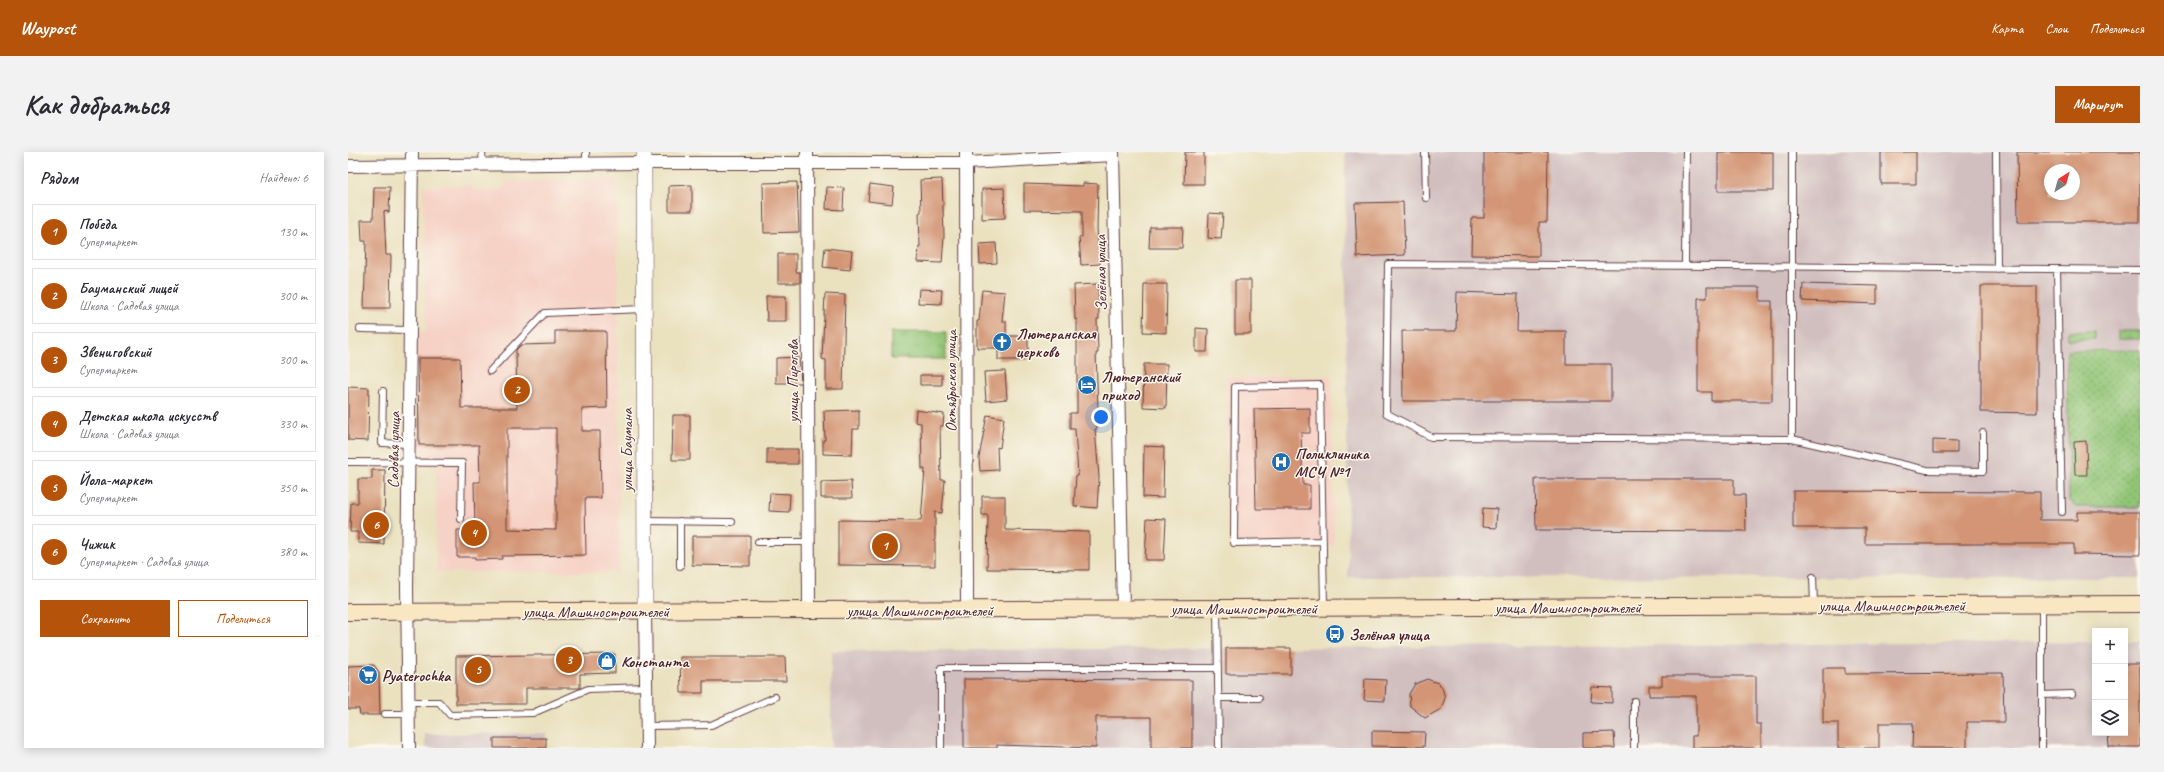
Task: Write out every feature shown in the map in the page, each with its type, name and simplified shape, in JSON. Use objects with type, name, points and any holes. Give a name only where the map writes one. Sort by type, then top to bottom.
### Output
[{"type":"main road","name":"улица Машиностроителей","points":[[348,612],[2140,604]]},
{"type":"street","name":"Садовая улица","points":[[409,748],[408,611],[412,152]]},
{"type":"street","points":[[348,166],[483,165],[586,158],[966,157],[1113,154]]},
{"type":"street","name":"Зелёная улица","points":[[1113,154],[1123,609]]},
{"type":"street","name":"улица Пирогова","points":[[807,157],[809,610]]},
{"type":"street","name":"Октябрьская улица","points":[[966,157],[967,609]]},
{"type":"street","name":"улица Баумана","points":[[644,158],[644,611],[647,748]]},
{"type":"lane","points":[[482,152],[483,165]]},
{"type":"lane","points":[[1425,152],[1426,198]]},
{"type":"lane","points":[[1685,266],[1686,152]]},
{"type":"lane","points":[[1792,152],[1792,439]]},
{"type":"lane","points":[[1996,152],[1996,269]]},
{"type":"lane","points":[[1983,433],[1983,470],[1928,470],[1792,439],[1431,437],[1386,413],[1388,264],[2140,270]]},
{"type":"lane","points":[[2056,269],[2062,512]]},
{"type":"lane","points":[[490,371],[545,313],[644,309]]},
{"type":"lane","points":[[360,330],[410,330]]},
{"type":"lane","points":[[1323,541],[1234,543],[1235,387],[1320,385],[1323,541],[1324,608]]},
{"type":"lane","points":[[383,392],[382,443],[409,444]]},
{"type":"lane","points":[[348,462],[462,463],[461,519]]},
{"type":"lane","points":[[644,521],[732,522]]},
{"type":"lane","points":[[680,521],[680,566]]},
{"type":"lane","points":[[758,542],[809,542]]},
{"type":"lane","points":[[1813,578],[1814,606]]},
{"type":"lane","points":[[2042,605],[2042,748]]},
{"type":"lane","points":[[1217,608],[1219,748]]},
{"type":"lane","points":[[941,748],[941,668],[1218,668]]},
{"type":"lane","points":[[385,714],[439,702],[450,715],[532,713],[588,689],[646,687]]},
{"type":"lane","points":[[2042,695],[2072,694]]},
{"type":"lane","points":[[646,726],[711,725],[775,697]]},
{"type":"lane","points":[[1218,698],[1259,698]]},
{"type":"lane","points":[[1634,701],[1634,748]]},
{"type":"shaded area","points":[[1345,152],[2140,152],[2140,578],[1348,577]]},
{"type":"shaded area","points":[[617,179],[619,572],[436,572],[436,462],[418,447],[416,333],[426,332],[423,186],[472,185],[472,190],[504,190],[505,181]]},
{"type":"shaded area","name":"Поликлиника МСЧ №1","points":[[1331,376],[1334,546],[1230,548],[1227,378]]},
{"type":"shaded area","points":[[2128,641],[2140,641],[2140,748],[831,748],[831,651],[2092,642],[2092,736],[2128,736]]},
{"type":"shaded area","points":[[546,733],[546,748],[425,748],[425,734]]},
{"type":"green space","points":[[2095,331],[2095,339],[2068,340],[2068,332]]},
{"type":"green space","points":[[2118,331],[2140,331],[2140,339],[2118,339]]},
{"type":"green space","points":[[891,332],[946,332],[946,359],[891,359]]},
{"type":"green space","points":[[2140,350],[2140,507],[2076,507],[2069,500],[2067,351]]},
{"type":"building","points":[[1185,152],[1204,152],[1204,184],[1184,184]]},
{"type":"building","points":[[1484,152],[1548,152],[1547,222],[1539,222],[1539,256],[1471,255],[1472,218],[1484,218]]},
{"type":"building","points":[[1718,152],[1773,152],[1773,191],[1718,191]]},
{"type":"building","points":[[1881,152],[1916,152],[1916,184],[1881,184]]},
{"type":"building","points":[[2017,152],[2140,152],[2140,222],[2018,222]]},
{"type":"building","points":[[942,179],[944,236],[942,263],[918,262],[920,246],[919,213],[921,212],[920,180]]},
{"type":"building","points":[[797,182],[799,232],[764,233],[763,183]]},
{"type":"building","points":[[1083,183],[1098,184],[1097,229],[1100,264],[1081,265],[1079,237],[1082,237],[1082,211],[1024,210],[1024,184],[1083,186]]},
{"type":"building","points":[[870,184],[894,187],[892,204],[868,201]]},
{"type":"building","points":[[692,185],[692,211],[669,211],[669,186]]},
{"type":"building","points":[[374,187],[390,187],[389,212],[384,211],[386,255],[391,255],[390,308],[364,308],[366,241],[362,241],[361,220],[373,220]]},
{"type":"building","points":[[827,187],[844,188],[843,210],[826,209]]},
{"type":"building","points":[[1004,188],[1005,218],[982,219],[982,189]]},
{"type":"building","points":[[1403,202],[1405,255],[1357,257],[1355,203]]},
{"type":"building","points":[[1209,213],[1223,214],[1221,239],[1208,238]]},
{"type":"building","points":[[1150,227],[1183,227],[1182,248],[1149,248]]},
{"type":"building","points":[[996,243],[997,263],[980,264],[979,244]]},
{"type":"building","points":[[825,248],[852,251],[850,270],[823,267]]},
{"type":"building","points":[[778,254],[796,254],[796,272],[800,272],[800,283],[778,283]]},
{"type":"building","points":[[1235,280],[1251,280],[1251,334],[1235,334]]},
{"type":"building","points":[[1098,284],[1099,319],[1097,319],[1098,353],[1096,353],[1098,409],[1096,409],[1097,429],[1095,429],[1099,477],[1097,508],[1074,506],[1076,475],[1078,475],[1075,429],[1070,429],[1070,413],[1077,413],[1077,319],[1075,320],[1074,285]]},
{"type":"building","points":[[1144,284],[1167,284],[1166,333],[1143,332]]},
{"type":"building","points":[[1803,284],[1877,286],[1877,304],[1802,301]]},
{"type":"building","points":[[1981,286],[2037,286],[2037,413],[1981,412]]},
{"type":"building","points":[[1707,287],[1760,287],[1760,301],[1772,301],[1772,401],[1711,401],[1711,392],[1698,392],[1698,298],[1707,298]]},
{"type":"building","points":[[919,289],[942,290],[941,304],[918,303]]},
{"type":"building","name":"Лютеранская церковь","points":[[982,290],[1005,292],[1002,321],[1006,321],[1006,336],[1028,336],[1028,360],[998,360],[998,348],[977,348],[977,321],[979,321]]},
{"type":"building","points":[[1457,292],[1518,294],[1517,331],[1566,331],[1566,364],[1611,364],[1611,401],[1403,401],[1402,331],[1456,331]]},
{"type":"building","points":[[825,294],[845,295],[843,389],[826,389],[826,360],[822,359]]},
{"type":"building","points":[[766,296],[786,296],[786,321],[767,321]]},
{"type":"building","points":[[1196,328],[1208,329],[1207,352],[1196,352]]},
{"type":"building","points":[[555,331],[606,331],[607,408],[582,409],[582,431],[600,431],[601,498],[585,498],[586,555],[502,556],[502,559],[475,560],[475,557],[457,557],[457,530],[475,530],[474,482],[480,482],[479,445],[419,445],[418,358],[460,358],[461,408],[517,408],[516,350],[521,345],[555,344]],"holes":[[[507,428],[556,428],[556,530],[507,529]]]},
{"type":"building","points":[[799,357],[801,383],[776,383],[776,358]]},
{"type":"building","points":[[1144,364],[1167,364],[1166,408],[1143,407]]},
{"type":"building","points":[[1005,371],[1007,399],[986,401],[984,372]]},
{"type":"building","points":[[920,375],[942,375],[942,385],[920,385]]},
{"type":"building","points":[[348,387],[369,388],[368,441],[348,440]]},
{"type":"building","points":[[1310,408],[1310,433],[1301,433],[1303,485],[1310,485],[1310,509],[1256,509],[1254,409]]},
{"type":"building","points":[[859,410],[859,429],[853,429],[852,455],[823,454],[823,440],[825,440],[824,411]]},
{"type":"building","points":[[916,410],[944,414],[943,426],[940,426],[941,480],[945,480],[942,513],[935,512],[935,566],[838,565],[838,520],[921,521],[925,469],[922,469],[921,423],[915,422]]},
{"type":"building","points":[[673,415],[690,415],[690,460],[672,460]]},
{"type":"building","points":[[987,415],[1004,418],[1000,448],[997,447],[998,470],[980,471],[979,458]]},
{"type":"building","points":[[1933,440],[1957,441],[1957,453],[1933,453]]},
{"type":"building","points":[[2086,441],[2087,475],[2075,475],[2074,442]]},
{"type":"building","points":[[1144,446],[1164,447],[1163,498],[1143,497]]},
{"type":"building","points":[[767,449],[798,449],[798,464],[767,464]]},
{"type":"building","points":[[372,470],[385,470],[384,544],[358,543],[358,532],[350,532],[351,503],[358,503],[358,479],[372,479]]},
{"type":"building","points":[[1535,479],[1734,479],[1734,495],[1745,495],[1746,531],[1536,530]]},
{"type":"building","points":[[851,481],[852,498],[821,498],[821,482]]},
{"type":"building","points":[[1793,491],[2040,492],[2040,520],[2077,520],[2077,512],[2140,512],[2140,555],[2074,554],[2074,544],[1865,544],[1865,528],[1793,528]]},
{"type":"building","points":[[770,493],[790,494],[789,512],[769,511]]},
{"type":"building","points":[[982,496],[1005,496],[1005,530],[1089,532],[1089,570],[987,569],[988,515],[982,515]]},
{"type":"building","points":[[1483,508],[1497,509],[1496,528],[1482,527]]},
{"type":"building","points":[[1147,518],[1166,519],[1164,560],[1145,560]]},
{"type":"building","points":[[692,536],[750,536],[750,566],[692,565]]},
{"type":"building","points":[[1226,648],[1291,648],[1291,674],[1226,674]]},
{"type":"building","points":[[615,654],[615,673],[580,674],[580,688],[526,688],[526,704],[456,704],[456,656]]},
{"type":"building","points":[[680,657],[785,657],[786,681],[703,681],[703,693],[681,693]]},
{"type":"building","points":[[2128,664],[2140,664],[2140,747],[2109,747],[2108,736],[2128,736]]},
{"type":"building","points":[[374,665],[379,672],[380,715],[360,715],[359,709],[348,709],[348,666]]},
{"type":"building","points":[[1823,668],[1845,668],[1845,674],[2003,673],[2004,722],[1967,722],[1967,748],[1912,748],[1913,723],[1879,723],[1879,748],[1838,748],[1838,723],[1823,723]]},
{"type":"building","points":[[1662,676],[1756,676],[1756,724],[1761,724],[1761,748],[1692,748],[1692,736],[1696,736],[1696,696],[1649,696],[1649,686],[1662,686]]},
{"type":"building","points":[[964,679],[1192,680],[1192,748],[1151,748],[1151,717],[1096,717],[1096,748],[997,745],[997,748],[964,748]]},
{"type":"building","points":[[1365,679],[1386,680],[1385,701],[1364,700]]},
{"type":"building","points":[[1427,679],[1438,683],[1442,687],[1445,698],[1441,709],[1425,718],[1410,706],[1409,694],[1415,684]]},
{"type":"building","points":[[1592,687],[1612,688],[1612,703],[1591,702]]},
{"type":"building","points":[[1372,731],[1425,732],[1424,747],[1372,746]]},
{"type":"building","points":[[1614,732],[1615,748],[1583,748],[1583,733]]},
{"type":"building","points":[[494,738],[546,738],[546,748],[494,748]]},
{"type":"place","name":"Лютеранская церковь","points":[[1002,342]]},
{"type":"place","name":"Лютеранский приход","points":[[1087,385]]},
{"type":"place","name":"Бауманский лицей","points":[[517,390]]},
{"type":"place","name":"Поликлиника МСЧ №1","points":[[1281,462]]},
{"type":"place","name":"Чижик","points":[[376,525]]},
{"type":"place","name":"Детская школа искусств","points":[[474,533]]},
{"type":"place","name":"Победа","points":[[885,546]]},
{"type":"place","name":"Зелёная улица","points":[[1335,634]]},
{"type":"place","name":"Звениговский","points":[[569,660]]},
{"type":"place","name":"Константа","points":[[607,661]]},
{"type":"place","name":"Йола-маркет","points":[[478,670]]},
{"type":"place","name":"Pyaterochka","points":[[368,675]]}]
